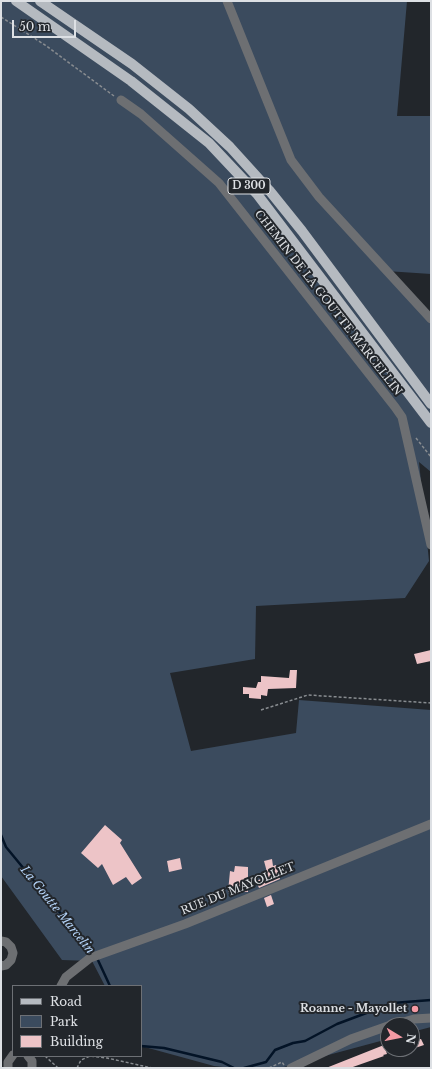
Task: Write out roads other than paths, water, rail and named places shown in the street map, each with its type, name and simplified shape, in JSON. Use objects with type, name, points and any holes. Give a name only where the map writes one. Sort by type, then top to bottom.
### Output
[{"type":"main road","name":"D 300","points":[[16,1],[131,81],[209,143],[256,194],[431,423]]},
{"type":"main road","name":"D 300","points":[[40,1],[132,64],[189,109],[230,147],[269,190],[302,231],[431,404]]},
{"type":"street","points":[[227,1],[291,160],[319,197],[393,275],[431,319]]},
{"type":"street","name":"CHEMIN DE LA GOUTTE MARCELLIN","points":[[121,100],[141,114],[219,183],[402,417],[431,545]]},
{"type":"street","name":"RUE DU MAYOLLET","points":[[62,985],[66,977],[88,959],[184,924],[431,824]]},
{"type":"street","points":[[1,941],[6,942],[11,946],[13,952],[11,960],[6,965],[1,966]]},
{"type":"street","points":[[420,1019],[431,1018]]},
{"type":"street","points":[[291,1068],[351,1039],[380,1029]]},
{"type":"street","points":[[29,1057],[32,1061],[32,1068]]},
{"type":"waterway","name":"La Goutte Marcelin","points":[[1,835],[6,847],[94,954]]},
{"type":"waterway","name":"La Goutte Marcelin","points":[[97,958],[110,985]]},
{"type":"waterway","name":"La Goutte Marcelin","points":[[244,1068],[266,1062],[275,1050],[293,1043],[305,1041],[337,1024],[393,1003],[431,1000]]},
{"type":"waterway","name":"La Goutte Marcelin","points":[[142,1046],[164,1048],[222,1062],[234,1068]]},
{"type":"place","name":"Roanne - Mayollet","points":[[415,1009]]}]
